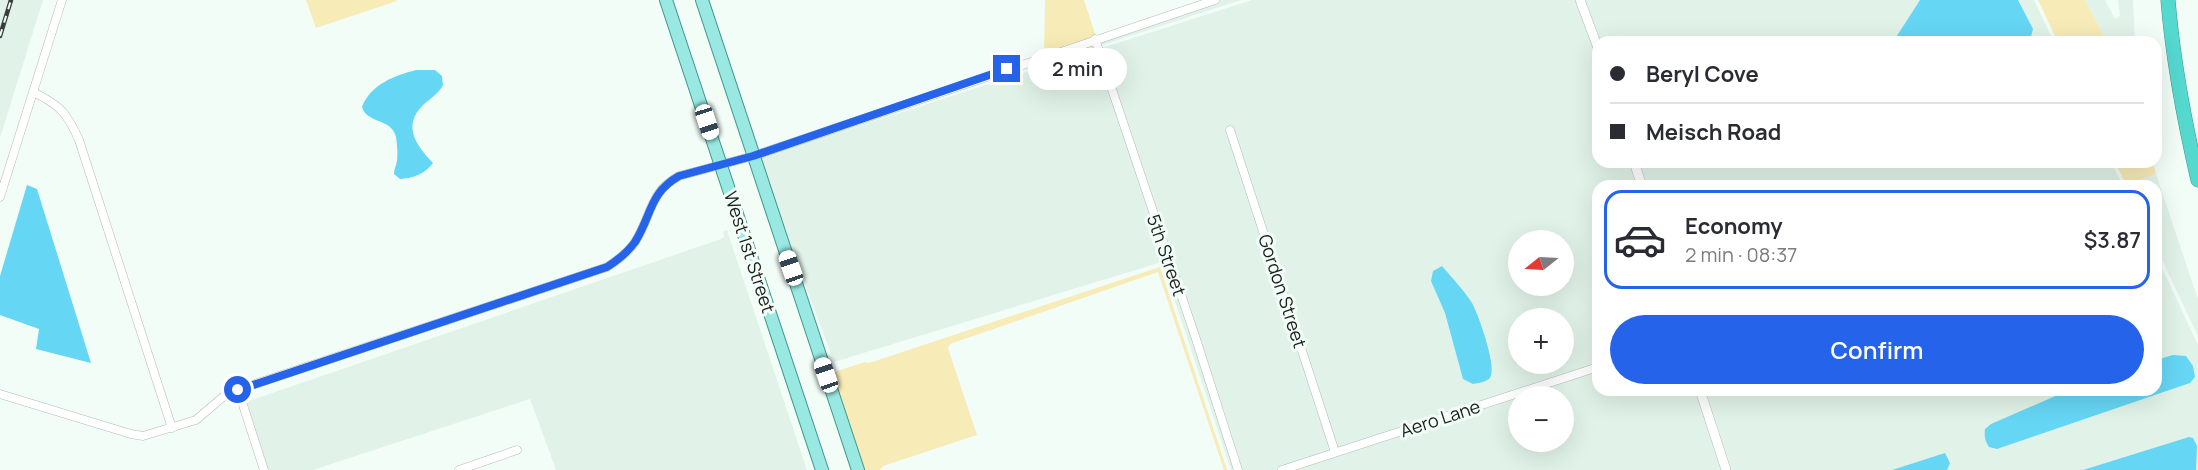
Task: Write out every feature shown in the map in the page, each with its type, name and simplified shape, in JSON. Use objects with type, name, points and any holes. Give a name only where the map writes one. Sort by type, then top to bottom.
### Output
[{"type":"highway","points":[[2168,0],[2182,110],[2198,180]]},
{"type":"main road","name":"West 1st Street","points":[[666,0],[822,470]]},
{"type":"main road","name":"West 1st Street","points":[[702,0],[858,470]]},
{"type":"street","points":[[0,197],[62,0]]},
{"type":"street","points":[[0,394],[131,434],[143,435],[172,428],[196,420],[224,396],[252,385],[607,267],[624,256],[635,242],[657,194],[669,181],[679,176],[753,156],[1215,0]]},
{"type":"street","points":[[1580,0],[1594,36]]},
{"type":"street","name":"5th Street","points":[[1095,39],[1238,470]]},
{"type":"street","points":[[33,92],[59,107],[69,118],[79,140],[172,428]]},
{"type":"street","name":"Gordon Street","points":[[1230,130],[1335,452]]},
{"type":"street","name":"Aero Lane","points":[[1282,470],[1592,369]]},
{"type":"street","points":[[1702,396],[1725,470]]},
{"type":"street","points":[[243,405],[264,470]]},
{"type":"street","points":[[459,470],[517,450]]},
{"type":"shaded area","points":[[0,0],[43,0],[0,138]]},
{"type":"shaded area","points":[[306,0],[396,0],[397,1],[316,28]]},
{"type":"shaded area","points":[[1045,0],[1084,0],[1099,46],[1046,63],[1044,57]]},
{"type":"shaded area","points":[[1217,0],[1241,0],[1099,46],[1097,38]]},
{"type":"shaded area","points":[[1252,0],[2034,0],[2051,36],[1592,36],[1592,168],[2114,168],[2120,180],[1592,180],[1592,396],[2162,396],[2162,268],[2198,345],[2198,470],[1231,470],[1162,262],[834,362],[758,158]]},
{"type":"shaded area","points":[[2038,0],[2085,0],[2104,36],[2055,36]]},
{"type":"shaded area","points":[[2085,0],[2105,0],[2115,19],[2120,16],[2118,0],[2133,0],[2135,36],[2104,36]]},
{"type":"shaded area","points":[[2118,168],[2154,168],[2156,174],[2140,180],[2124,180]]},
{"type":"shaded area","points":[[2156,174],[2158,180],[2140,180]]},
{"type":"shaded area","points":[[2162,192],[2198,299],[2198,336],[2162,260]]},
{"type":"shaded area","points":[[727,230],[807,470],[556,470],[530,399],[313,470],[264,470],[237,388],[240,387],[245,400],[249,401],[721,239],[724,237],[723,232]]},
{"type":"shaded area","points":[[1160,267],[1227,470],[1224,470],[1158,272],[950,344],[948,348],[977,435],[883,466],[880,470],[865,470],[831,373],[865,362],[869,363]]},
{"type":"water","points":[[1920,0],[2018,0],[2033,29],[2031,36],[1897,36]]},
{"type":"water","points":[[416,70],[435,70],[442,76],[443,85],[417,113],[412,128],[421,149],[433,163],[418,175],[400,179],[394,174],[397,152],[394,131],[369,116],[362,107],[371,92],[384,82]]},
{"type":"water","points":[[27,185],[37,189],[91,363],[36,349],[39,329],[0,315],[0,276]]},
{"type":"water","points":[[1442,266],[1469,298],[1478,318],[1486,341],[1492,373],[1490,378],[1484,381],[1473,384],[1463,379],[1445,313],[1431,281],[1433,271]]},
{"type":"water","points":[[2173,355],[2186,356],[2193,366],[2195,377],[2190,383],[2162,393],[2162,358]]},
{"type":"water","points":[[2055,396],[2152,396],[1997,449],[1989,447],[1985,436],[1985,429],[1991,424]]},
{"type":"water","points":[[2189,437],[2193,438],[2197,446],[2196,470],[2083,470]]},
{"type":"water","points":[[1945,453],[1950,463],[1947,470],[1892,470]]},
{"type":"railway","points":[[0,36],[11,0]]},
{"type":"route","points":[[238,390],[607,267],[624,256],[643,227],[657,194],[669,181],[679,176],[705,167],[753,156],[1007,69]]}]
